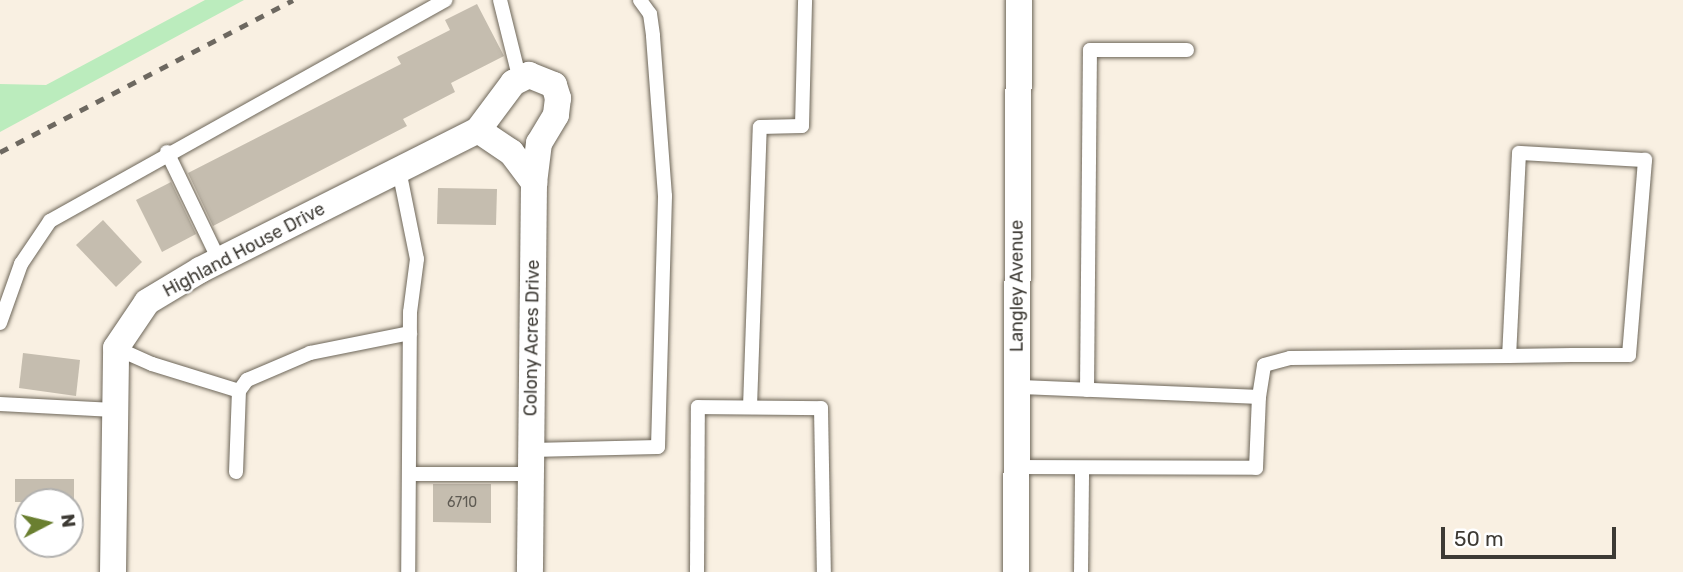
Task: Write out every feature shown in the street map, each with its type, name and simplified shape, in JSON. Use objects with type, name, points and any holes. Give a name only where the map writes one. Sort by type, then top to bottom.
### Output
[{"type":"street","name":"Langley Avenue","points":[[1016,572],[1019,0]]},
{"type":"street","points":[[519,76],[478,130],[511,152],[534,183]]},
{"type":"street","name":"Colony Acres Drive","points":[[519,76],[545,78],[554,85],[558,98],[556,115],[539,143],[534,183],[530,572]]},
{"type":"street","name":"Highland House Drive","points":[[116,348],[147,302],[219,260],[478,130]]},
{"type":"street","points":[[113,572],[116,348]]},
{"type":"lane","points":[[0,323],[21,264],[50,221],[167,152],[444,0]]},
{"type":"lane","points":[[500,0],[519,76]]},
{"type":"lane","points":[[409,474],[658,447],[665,196],[653,35],[650,14],[640,0]]},
{"type":"lane","points":[[750,407],[760,127],[802,126],[805,0]]},
{"type":"lane","points":[[1087,390],[1090,50],[1187,50]]},
{"type":"lane","points":[[167,152],[219,260]]},
{"type":"lane","points":[[1015,467],[1256,468],[1259,397],[1264,365],[1290,358],[1629,355],[1644,160],[1519,153],[1510,356]]},
{"type":"lane","points":[[399,170],[417,258],[410,333],[408,572]]},
{"type":"lane","points":[[236,472],[239,391],[247,380],[310,353],[410,333]]},
{"type":"lane","points":[[116,348],[152,364],[239,391]]},
{"type":"lane","points":[[1016,387],[1259,397]]},
{"type":"lane","points":[[0,404],[114,410]]},
{"type":"lane","points":[[697,572],[698,407],[821,408],[824,572]]},
{"type":"lane","points":[[1081,572],[1082,468]]},
{"type":"green space","points":[[205,0],[244,0],[0,132],[0,84],[46,85]]},
{"type":"building","points":[[477,4],[504,56],[451,83],[455,92],[403,119],[407,126],[213,226],[188,173],[401,64],[397,57],[450,30],[445,20]]},
{"type":"building","points":[[171,182],[196,234],[162,252],[136,200]]},
{"type":"building","points":[[438,188],[497,189],[496,225],[437,224]]},
{"type":"building","points":[[103,220],[142,262],[116,287],[76,245]]},
{"type":"building","points":[[23,353],[80,360],[76,396],[19,388]]},
{"type":"building","points":[[15,479],[74,479],[74,488],[15,488]]},
{"type":"building","points":[[433,484],[491,484],[491,523],[433,522]]},
{"type":"railway","points":[[0,152],[293,0]]}]
